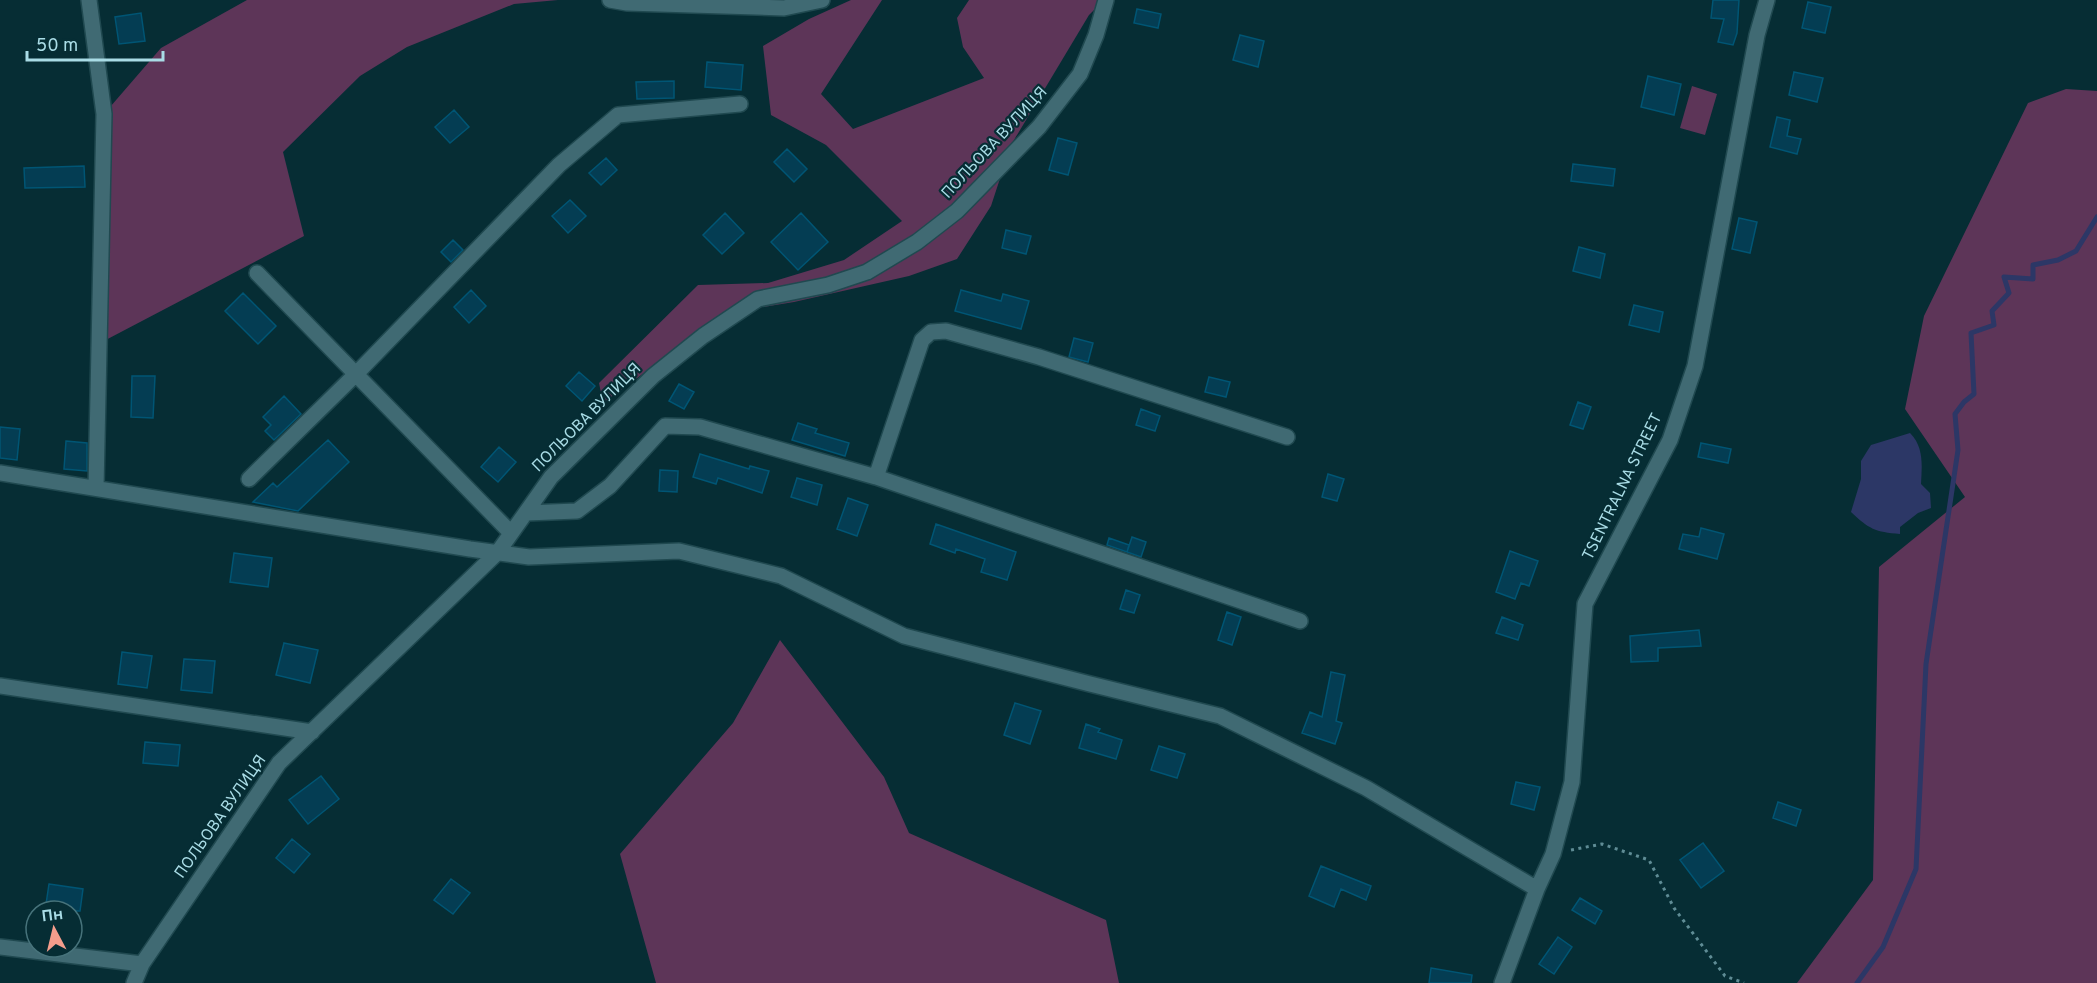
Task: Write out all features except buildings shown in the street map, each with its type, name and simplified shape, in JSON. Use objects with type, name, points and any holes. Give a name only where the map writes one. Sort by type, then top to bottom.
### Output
[{"type":"street","points":[[89,0],[104,114],[96,489]]},
{"type":"street","points":[[610,0],[627,3],[784,8],[822,0]]},
{"type":"street","name":"ПОЛЬОВА ВУЛИЦЯ","points":[[134,983],[142,964],[279,763],[498,552],[551,477],[653,376],[703,336],[758,299],[828,285],[867,272],[918,242],[957,210],[1039,127],[1080,74],[1096,35],[1106,0]]},
{"type":"street","name":"TSENTRALNA STREET","points":[[1502,983],[1537,889],[1553,854],[1572,782],[1585,604],[1670,440],[1695,366],[1758,35],[1767,0]]},
{"type":"street","points":[[249,479],[356,374],[559,165],[618,115],[740,104]]},
{"type":"street","points":[[257,273],[511,533]]},
{"type":"street","points":[[876,477],[922,340],[931,332],[946,331],[1038,357],[1287,437]]},
{"type":"street","points":[[526,513],[577,511],[610,486],[665,426],[700,427],[876,477],[1300,621]]},
{"type":"street","points":[[0,473],[529,557],[679,551],[781,576],[904,636],[1220,716],[1366,788],[1537,889]]},
{"type":"street","points":[[0,686],[312,732]]},
{"type":"street","points":[[0,947],[142,964]]},
{"type":"path","points":[[1553,854],[1602,844],[1649,860],[1674,908],[1725,976],[1744,983]]},
{"type":"shaded area","points":[[247,0],[558,0],[514,4],[407,47],[360,76],[283,152],[304,236],[100,343],[104,114],[161,48]]},
{"type":"shaded area","points":[[851,0],[882,0],[821,94],[853,129],[984,78],[963,47],[957,18],[969,0],[1104,0],[1089,15],[1011,145],[991,206],[957,259],[909,276],[794,302],[726,313],[603,403],[599,383],[698,285],[768,283],[844,260],[902,221],[826,145],[771,115],[763,46],[809,19]]},
{"type":"shaded area","points":[[1692,86],[1717,94],[1705,135],[1680,128]]},
{"type":"shaded area","points":[[2066,89],[2097,91],[2097,983],[1797,983],[1873,880],[1879,567],[1965,497],[1905,409],[1924,316],[2028,103]]},
{"type":"shaded area","points":[[780,640],[884,777],[909,833],[1106,920],[1119,983],[656,983],[620,854],[733,723]]},
{"type":"water","points":[[1910,433],[1920,450],[1921,484],[1930,493],[1931,508],[1918,513],[1900,527],[1900,534],[1878,531],[1851,512],[1861,479],[1861,461],[1871,445]]},
{"type":"waterway","points":[[1857,983],[1883,947],[1916,869],[1926,664],[1958,450],[1955,414],[1974,394],[1971,333],[1994,325],[1992,311],[2009,293],[2004,277],[2033,279],[2033,265],[2058,260],[2076,251],[2097,217]]}]
